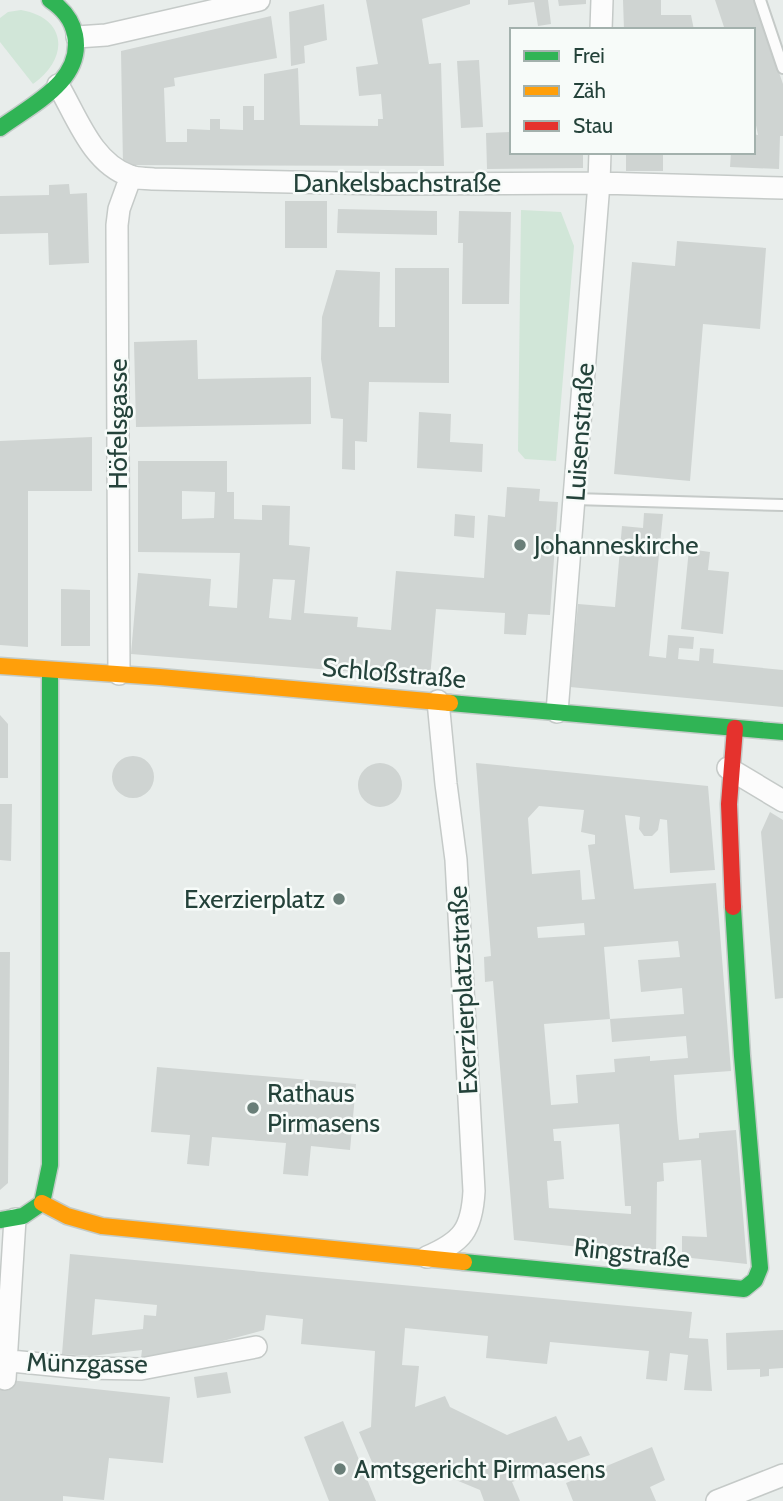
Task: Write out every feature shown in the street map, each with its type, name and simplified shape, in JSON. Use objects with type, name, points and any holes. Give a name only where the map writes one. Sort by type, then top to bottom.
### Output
[{"type":"street","points":[[0,128],[58,85],[73,65],[77,53],[77,37],[62,8],[50,0]]},
{"type":"street","points":[[77,37],[106,35],[259,0]]},
{"type":"street","points":[[601,28],[602,0]]},
{"type":"street","name":"Dankelsbachstraße","points":[[58,85],[88,139],[108,163],[131,176],[153,179],[387,184],[599,183],[783,188]]},
{"type":"street","name":"Luisenstraße","points":[[557,712],[600,154]]},
{"type":"street","name":"Höfelsgasse","points":[[119,674],[117,225],[119,209],[131,176]]},
{"type":"street","name":"Schloßstraße","points":[[0,666],[783,732]]},
{"type":"street","points":[[4,1367],[8,1220],[32,1214],[42,1203],[50,1165],[50,670]]},
{"type":"street","name":"Exerzierplatzstraße","points":[[427,1257],[446,1248],[468,1227],[473,1212],[474,1191],[456,860],[438,701]]},
{"type":"street","name":"Ringstraße","points":[[42,1203],[56,1213],[81,1224],[744,1289],[755,1280],[760,1268],[740,1041],[729,827],[728,768],[735,727]]},
{"type":"street","points":[[728,768],[783,801]]},
{"type":"street","name":"Münzgasse","points":[[4,1367],[141,1369],[256,1347]]},
{"type":"street","points":[[717,1501],[783,1475]]},
{"type":"lane","points":[[760,0],[783,68]]},
{"type":"lane","points":[[575,499],[783,505]]},
{"type":"green space","points":[[21,10],[48,21],[55,30],[58,41],[53,63],[33,84],[0,42],[0,18],[8,12]]},
{"type":"green space","points":[[521,210],[561,212],[574,246],[556,461],[525,459],[518,451]]},
{"type":"building","points":[[366,0],[470,0],[470,4],[422,19],[429,64],[441,63],[444,166],[123,165],[121,51],[271,16],[277,58],[174,78],[175,86],[164,88],[166,142],[187,142],[187,129],[210,130],[210,119],[220,119],[220,129],[243,130],[243,106],[254,106],[254,120],[264,120],[264,74],[298,68],[300,125],[378,126],[378,119],[383,119],[381,94],[359,96],[356,67],[378,64]]},
{"type":"building","points":[[508,0],[548,0],[551,24],[538,26],[534,2],[508,5]]},
{"type":"building","points":[[558,0],[586,0],[586,4],[559,6]]},
{"type":"building","points":[[623,0],[661,0],[661,15],[691,15],[694,28],[624,28]]},
{"type":"building","points":[[715,0],[754,0],[783,84],[783,136],[780,136],[779,169],[730,167],[731,154],[755,154],[755,134],[758,135],[755,121],[755,28],[724,28]]},
{"type":"building","points":[[324,4],[327,40],[304,46],[305,63],[291,66],[289,12]]},
{"type":"building","points":[[479,60],[483,127],[461,128],[457,61]]},
{"type":"building","points":[[510,132],[510,154],[583,154],[583,168],[487,169],[486,133]]},
{"type":"building","points":[[626,154],[663,154],[663,171],[626,171]]},
{"type":"building","points":[[69,184],[70,194],[87,193],[89,263],[49,265],[48,233],[0,234],[0,196],[49,195],[49,185]]},
{"type":"building","points":[[285,201],[327,201],[327,248],[285,248]]},
{"type":"building","points":[[338,209],[437,211],[437,235],[337,233]]},
{"type":"building","points":[[459,211],[511,212],[509,304],[462,304],[463,243],[458,243]]},
{"type":"building","points":[[677,241],[766,248],[760,329],[703,324],[690,481],[614,474],[632,262],[675,266]]},
{"type":"building","points":[[395,268],[449,268],[449,383],[369,382],[367,442],[355,441],[355,470],[342,469],[343,419],[331,418],[321,359],[322,317],[336,270],[380,272],[379,327],[395,327]]},
{"type":"building","points":[[197,340],[198,379],[311,377],[311,424],[136,427],[134,342]]},
{"type":"building","points":[[419,412],[451,414],[450,442],[483,444],[482,472],[417,468]]},
{"type":"building","points":[[92,437],[92,491],[28,491],[28,647],[0,645],[0,441]]},
{"type":"building","points":[[138,461],[227,461],[227,492],[234,492],[234,519],[262,520],[262,505],[290,506],[289,545],[310,547],[304,613],[358,617],[357,627],[391,630],[396,571],[484,578],[488,515],[505,517],[507,487],[540,489],[539,501],[558,502],[550,615],[528,614],[526,635],[504,634],[505,613],[436,609],[430,678],[131,654],[138,573],[211,579],[209,606],[237,608],[240,553],[138,552]],"holes":[[[182,491],[215,492],[214,518],[182,519]],[[273,579],[295,580],[291,620],[269,618]]]},
{"type":"building","points":[[644,513],[663,514],[649,656],[666,658],[668,635],[694,637],[693,649],[679,648],[678,659],[699,661],[700,648],[714,649],[713,663],[783,670],[783,707],[570,687],[578,604],[615,607],[622,526],[643,528]]},
{"type":"building","points":[[455,514],[475,516],[474,538],[454,536]]},
{"type":"building","points":[[689,549],[710,552],[708,570],[729,572],[723,634],[681,629]]},
{"type":"building","points":[[61,589],[90,590],[90,646],[61,646]]},
{"type":"building","points":[[0,715],[8,724],[8,778],[0,778]]},
{"type":"building","points":[[133,756],[148,762],[154,777],[148,792],[133,798],[118,792],[112,777],[118,762]]},
{"type":"building","points":[[380,763],[395,770],[402,785],[395,800],[380,807],[365,800],[358,785],[365,770]]},
{"type":"building","points":[[476,763],[708,786],[715,870],[670,873],[667,820],[660,819],[658,830],[652,836],[644,836],[639,829],[640,817],[625,815],[634,889],[716,883],[731,1071],[674,1075],[677,1119],[679,1140],[699,1138],[699,1133],[736,1130],[747,1264],[682,1257],[682,1236],[707,1237],[701,1160],[663,1163],[664,1181],[657,1182],[656,1255],[514,1240],[493,981],[485,982],[484,957],[491,956]],"holes":[[[539,806],[584,810],[581,832],[595,835],[595,844],[588,845],[595,899],[582,900],[580,870],[532,874],[528,818]],[[584,923],[585,935],[538,938],[537,927]],[[678,941],[680,957],[638,960],[641,992],[682,988],[684,1014],[610,1019],[604,947]],[[610,1019],[612,1042],[686,1036],[688,1058],[650,1061],[650,1056],[614,1059],[615,1072],[576,1075],[578,1103],[551,1105],[544,1024]],[[619,1124],[625,1206],[631,1206],[631,1214],[549,1208],[547,1181],[564,1179],[561,1141],[554,1141],[553,1129]]]},
{"type":"building","points":[[0,804],[12,804],[11,861],[0,860]]},
{"type":"building","points":[[770,812],[783,820],[783,998],[775,999],[761,832]]},
{"type":"building","points":[[0,952],[10,952],[8,1183],[0,1190]]},
{"type":"building","name":"Rathaus Pirmasens","points":[[157,1067],[356,1084],[350,1150],[311,1146],[308,1176],[283,1174],[286,1143],[212,1137],[209,1166],[187,1164],[190,1135],[151,1132]]},
{"type":"building","points":[[70,1254],[692,1312],[689,1338],[708,1339],[712,1391],[684,1390],[688,1355],[670,1353],[667,1381],[646,1379],[649,1351],[550,1342],[547,1364],[486,1358],[488,1336],[405,1328],[402,1365],[419,1366],[415,1407],[445,1396],[450,1407],[507,1435],[556,1416],[568,1441],[581,1436],[590,1455],[512,1482],[520,1501],[484,1501],[480,1490],[415,1463],[378,1476],[359,1432],[371,1427],[375,1351],[301,1344],[303,1319],[266,1315],[264,1330],[185,1351],[141,1358],[142,1350],[91,1356],[62,1354]],"holes":[[[95,1299],[157,1305],[156,1316],[144,1315],[143,1329],[92,1335]]]},
{"type":"building","points":[[783,1330],[783,1368],[769,1369],[769,1376],[760,1377],[760,1369],[727,1370],[726,1333]]},
{"type":"building","points":[[227,1372],[231,1393],[197,1398],[194,1377]]},
{"type":"building","points":[[0,1379],[170,1397],[163,1463],[109,1458],[104,1500],[63,1496],[63,1501],[0,1501]]},
{"type":"building","name":"Amtsgericht Pirmasens","points":[[343,1421],[376,1501],[329,1501],[304,1437]]},
{"type":"building","points":[[652,1447],[665,1480],[650,1487],[656,1501],[573,1501],[566,1483]]},
{"type":"traffic: fast","points":[[0,128],[40,101],[63,79],[71,66],[76,51],[74,29],[66,15],[50,0]]},
{"type":"traffic: fast","points":[[42,1203],[50,1165],[50,670]]},
{"type":"traffic: fast","points":[[450,703],[783,732]]},
{"type":"traffic: fast","points":[[464,1262],[744,1289],[755,1280],[760,1268],[742,1056],[733,907]]},
{"type":"traffic: fast","points":[[0,1220],[23,1216],[42,1203]]},
{"type":"traffic: slow","points":[[0,666],[160,677],[450,703]]},
{"type":"traffic: slow","points":[[42,1203],[67,1216],[102,1226],[464,1262]]},
{"type":"traffic: jam","points":[[733,907],[729,804],[735,728]]},
{"type":"place","name":"Johanneskirche","points":[[520,545]]},
{"type":"place","name":"Exerzierplatz","points":[[339,899]]},
{"type":"place","name":"Rathaus Pirmasens","points":[[253,1108]]},
{"type":"place","name":"Amtsgericht Pirmasens","points":[[340,1469]]}]
